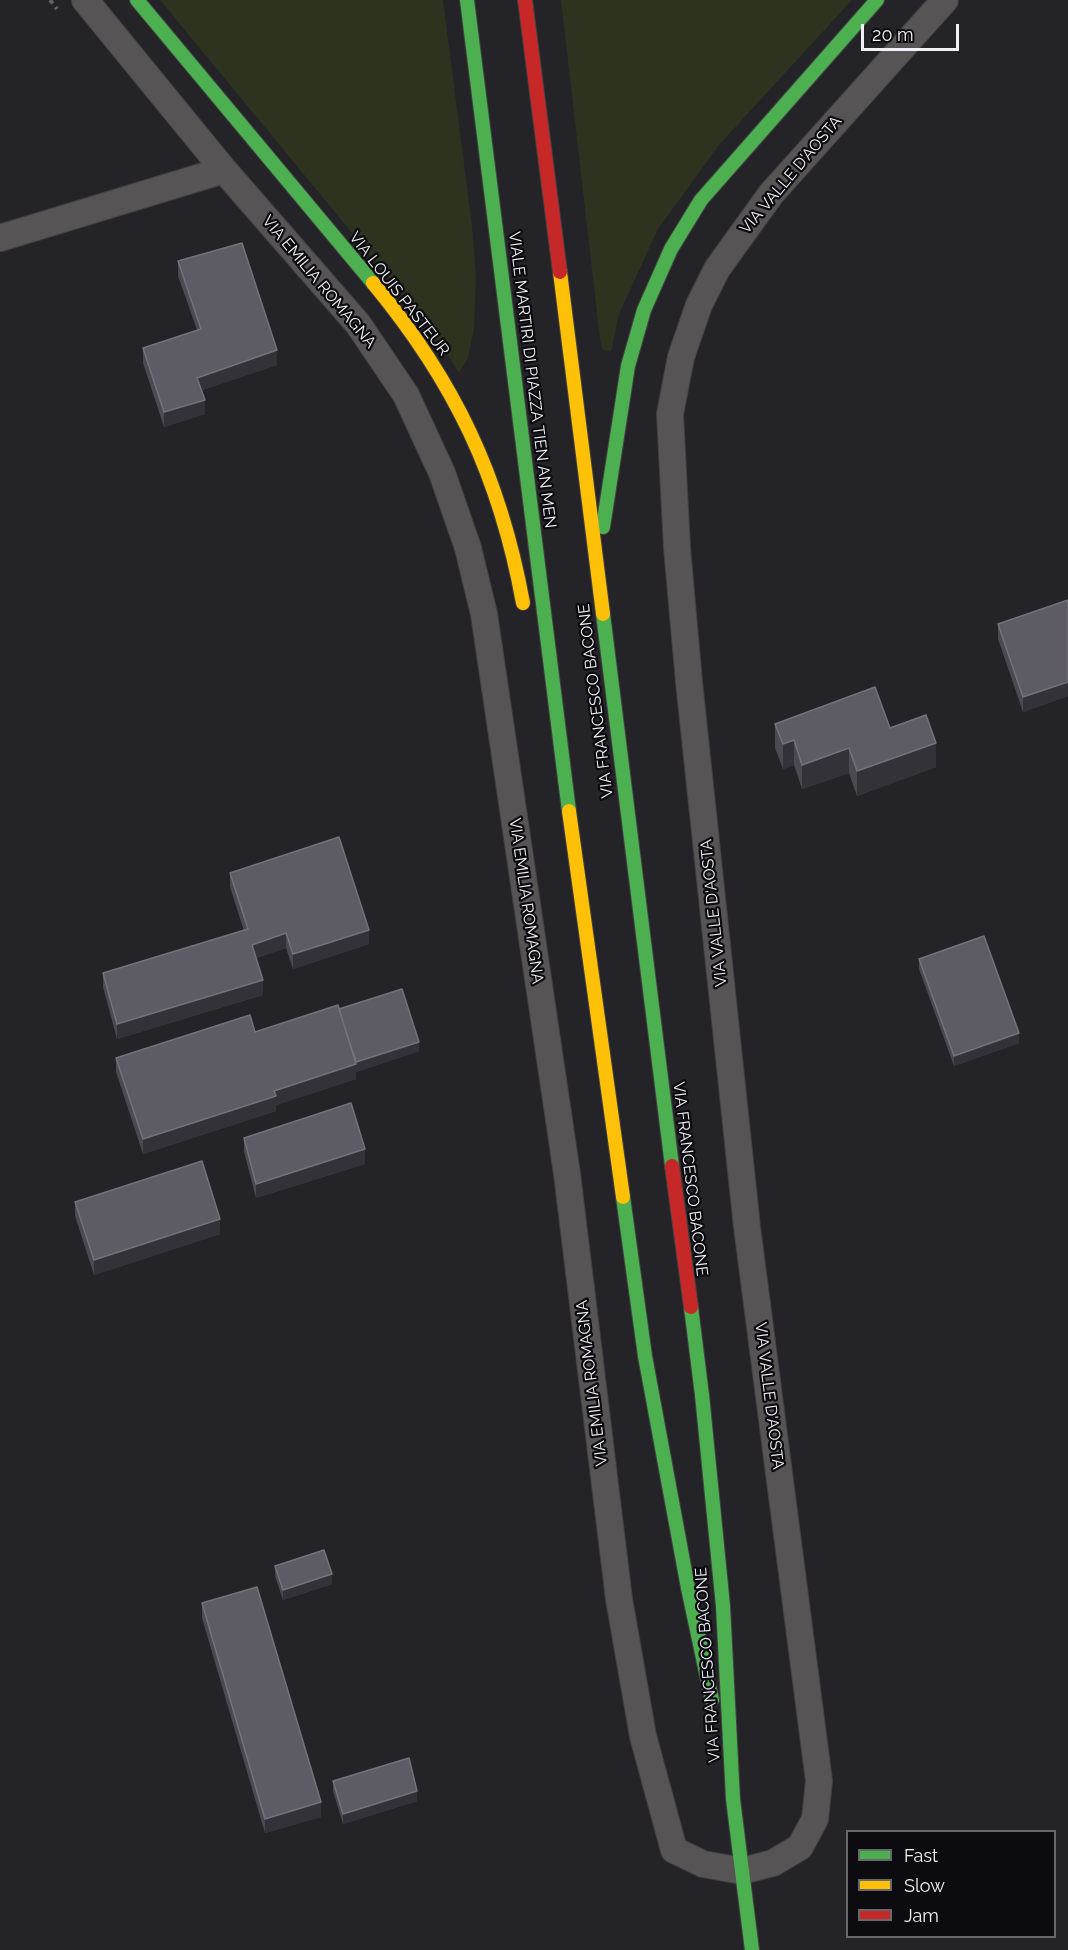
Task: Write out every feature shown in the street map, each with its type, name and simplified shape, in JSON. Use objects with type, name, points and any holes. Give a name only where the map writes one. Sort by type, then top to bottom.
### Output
[{"type":"main road","name":"VIA LOUIS PASTEUR","points":[[137,0],[390,304],[436,368],[461,410],[482,454],[496,492],[511,540],[526,620]]},
{"type":"main road","name":"VIALE MARTIRI DI PIAZZA TIEN AN MEN","points":[[467,0],[564,765]]},
{"type":"main road","points":[[525,0],[597,565]]},
{"type":"main road","points":[[597,565],[628,366],[644,310],[671,249],[708,192],[877,0]]},
{"type":"main road","name":"VIA FRANCESCO BACONE","points":[[597,565],[623,785],[702,1395],[723,1606],[733,1799],[752,1950]]},
{"type":"main road","points":[[539,689],[564,765]]},
{"type":"main road","name":"VIA FRANCESCO BACONE","points":[[564,765],[576,875],[645,1356],[688,1588],[733,1799]]},
{"type":"street","name":"VIA EMILIA ROMAGNA","points":[[85,0],[224,171],[358,324],[406,395],[442,473],[468,548],[484,615],[567,1174],[619,1599],[643,1736],[674,1850],[703,1864],[742,1871]]},
{"type":"street","name":"VIA VALLE D'AOSTA","points":[[742,1871],[773,1863],[800,1847],[815,1819],[819,1781],[747,1227],[689,682],[677,548],[670,414],[681,357],[699,305],[717,269],[771,194],[945,0]]},
{"type":"street","points":[[0,238],[224,171]]},
{"type":"path","points":[[50,0],[62,16]]},
{"type":"green space","points":[[160,0],[443,0],[472,226],[476,277],[474,329],[468,358],[459,373],[409,302]]},
{"type":"green space","points":[[561,0],[852,0],[719,145],[658,229],[619,314],[611,352],[602,349],[600,339]]},
{"type":"building","points":[[242,243],[277,350],[197,378],[205,400],[164,412],[143,348],[201,329],[178,261]]},
{"type":"building","points":[[1068,600],[1068,682],[1023,697],[998,624]]},
{"type":"building","points":[[875,687],[890,728],[926,715],[936,743],[857,771],[849,748],[802,765],[794,740],[783,744],[775,724]]},
{"type":"building","points":[[339,837],[369,930],[293,954],[286,933],[252,945],[263,980],[117,1024],[103,973],[248,929],[230,873]]},
{"type":"building","points":[[984,936],[1019,1033],[954,1056],[919,959]]},
{"type":"building","points":[[402,989],[419,1042],[356,1062],[339,1009]]},
{"type":"building","points":[[338,1005],[356,1064],[274,1091],[276,1096],[143,1139],[116,1058],[250,1015],[255,1032]]},
{"type":"building","points":[[351,1103],[365,1149],[256,1184],[244,1138]]},
{"type":"building","points":[[202,1161],[220,1219],[94,1260],[75,1202]]},
{"type":"building","points":[[324,1550],[332,1574],[283,1590],[275,1566]]},
{"type":"building","points":[[257,1587],[321,1802],[265,1819],[202,1603]]},
{"type":"building","points":[[409,1758],[417,1791],[343,1814],[333,1781]]},
{"type":"traffic: fast","points":[[137,0],[373,283]]},
{"type":"traffic: fast","points":[[467,0],[569,811]]},
{"type":"traffic: fast","points":[[603,527],[628,366],[644,310],[671,249],[701,200],[877,0]]},
{"type":"traffic: fast","points":[[603,614],[672,1166]]},
{"type":"traffic: fast","points":[[623,1197],[645,1356],[688,1588],[712,1700]]},
{"type":"traffic: fast","points":[[691,1307],[723,1606],[733,1799],[742,1871]]},
{"type":"traffic: fast","points":[[742,1871],[752,1950]]},
{"type":"traffic: slow","points":[[560,272],[603,614]]},
{"type":"traffic: slow","points":[[373,283],[428,357],[470,433],[487,472],[501,514],[523,603]]},
{"type":"traffic: slow","points":[[569,811],[623,1197]]},
{"type":"traffic: jam","points":[[525,0],[560,272]]},
{"type":"traffic: jam","points":[[672,1166],[691,1307]]}]
